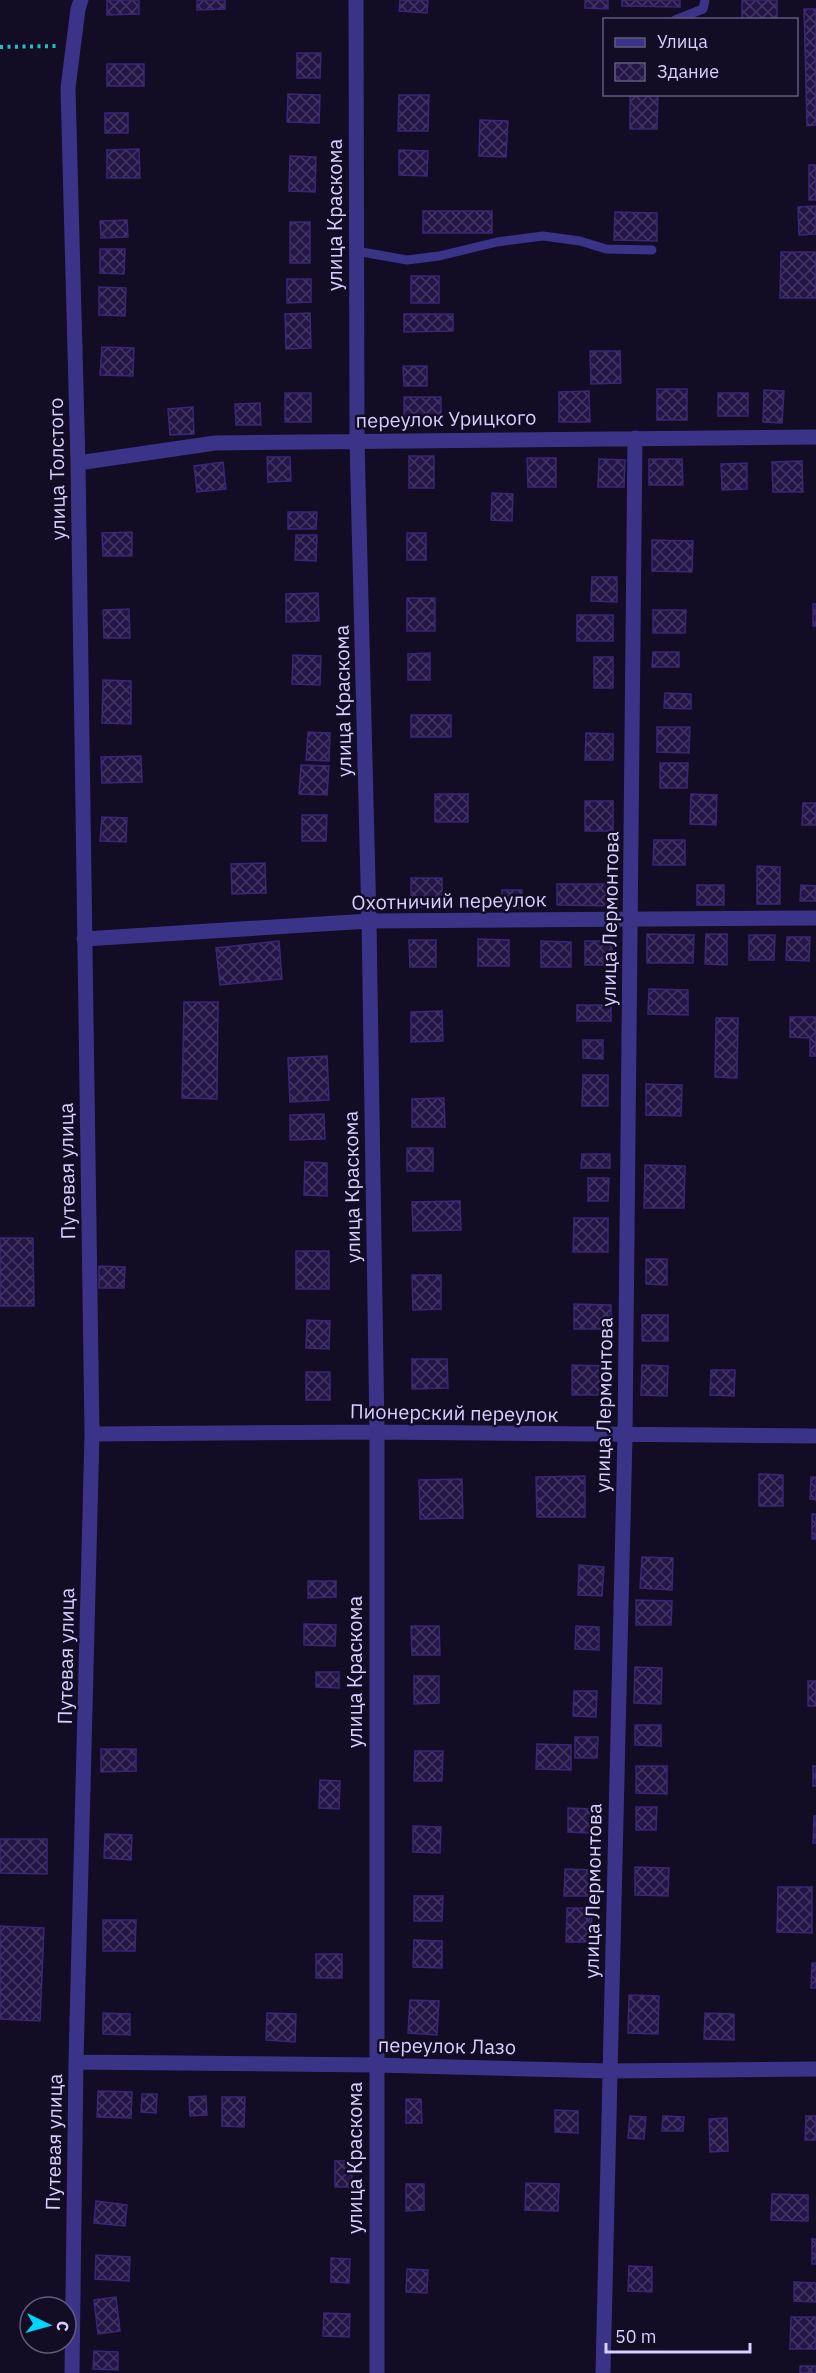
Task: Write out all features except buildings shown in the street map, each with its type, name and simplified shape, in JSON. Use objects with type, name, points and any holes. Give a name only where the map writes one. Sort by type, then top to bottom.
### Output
[{"type":"street","name":"улица Толстого","points":[[81,0],[69,87],[78,463],[84,939]]},
{"type":"street","name":"улица Краскома","points":[[356,0],[357,441],[369,921],[377,1432],[377,2373]]},
{"type":"street","name":"переулок Урицкого","points":[[78,463],[215,443],[816,437]]},
{"type":"street","name":"улица Лермонтова","points":[[603,2373],[625,1436],[634,438]]},
{"type":"street","name":"Охотничий переулок","points":[[84,939],[369,921],[816,918]]},
{"type":"street","name":"Путевая улица","points":[[72,2373],[76,2062],[93,1434],[84,939]]},
{"type":"street","name":"Пионерский переулок","points":[[93,1434],[377,1432],[816,1437]]},
{"type":"street","name":"переулок Лазо","points":[[76,2062],[610,2072],[816,2069]]},
{"type":"lane","points":[[680,18],[702,9],[705,0]]},
{"type":"lane","points":[[356,251],[407,260],[439,256],[497,242],[543,236],[580,241],[606,249],[652,250]]},
{"type":"path","points":[[0,47],[50,47]]}]
